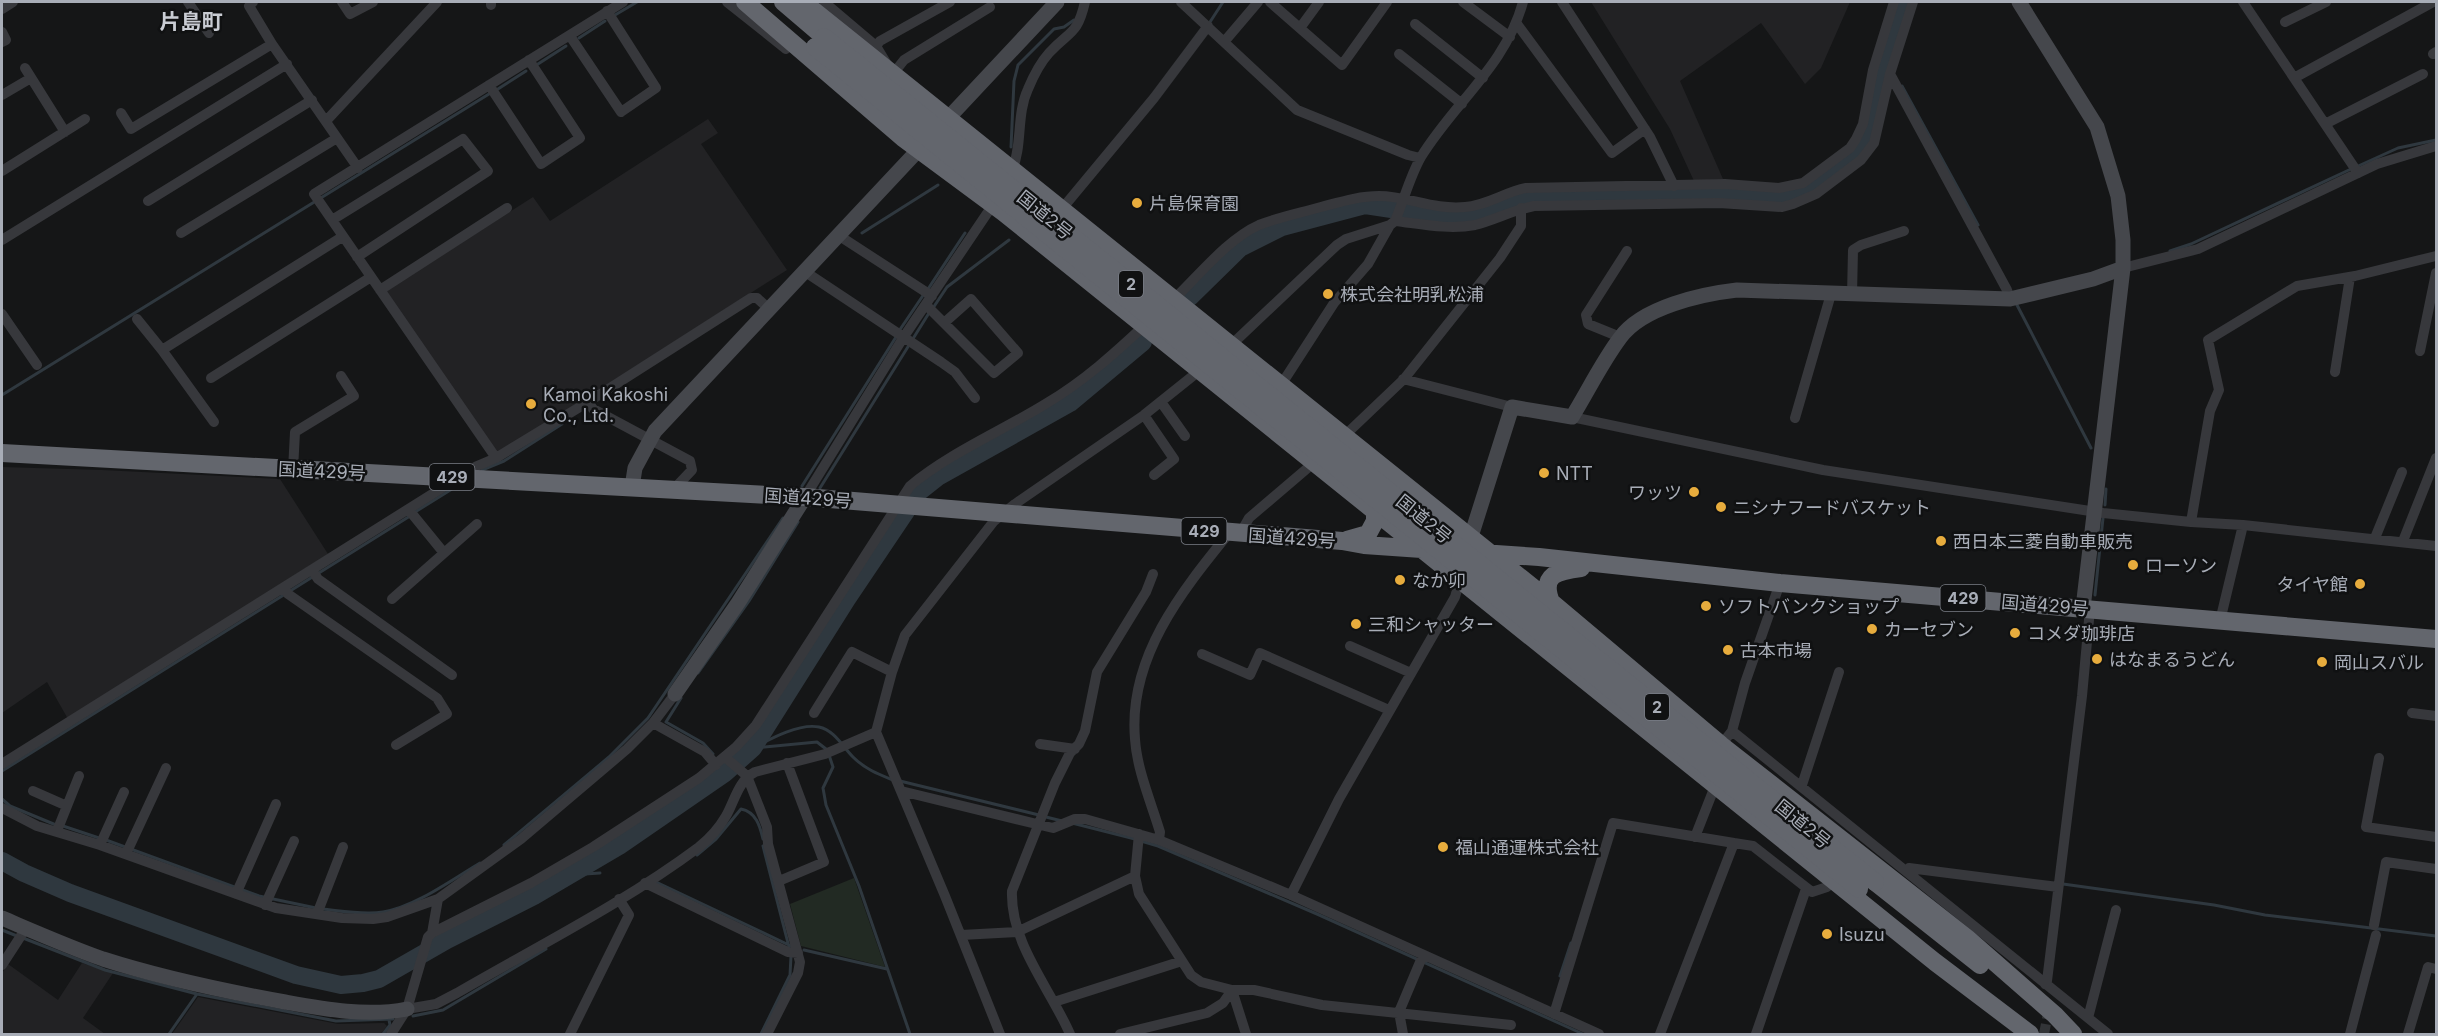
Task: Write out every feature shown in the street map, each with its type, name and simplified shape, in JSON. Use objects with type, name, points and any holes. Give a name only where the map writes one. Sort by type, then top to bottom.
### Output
[{"type":"highway","points":[[745,2],[903,138],[1003,212],[1715,786],[2030,1035]]},
{"type":"highway","name":"国道2号","points":[[760,2],[820,42],[1867,886],[2067,1035]]},
{"type":"highway","name":"国道2号","points":[[783,2],[820,42]]},
{"type":"highway","points":[[803,2],[1345,436],[1469,546],[1551,602],[1596,641],[1727,738],[1967,939],[2055,1015],[2073,1035]]},
{"type":"highway","name":"国道429号","points":[[2,453],[805,497],[1342,541],[1424,550],[1469,546],[1595,564],[1780,583],[2436,639]]},
{"type":"highway","points":[[1342,541],[1368,534],[1376,511]]},
{"type":"highway","points":[[1469,546],[1475,557],[1469,567],[1468,576],[1480,596]]},
{"type":"highway","points":[[1551,602],[1547,592],[1548,582],[1552,576],[1559,571],[1595,564]]},
{"type":"highway","name":"国道2号","points":[[1867,886],[2038,1035]]},
{"type":"street","points":[[2,9],[13,2]]},
{"type":"street","points":[[188,2],[209,33]]},
{"type":"street","points":[[253,2],[249,6],[272,44],[358,168]]},
{"type":"street","points":[[342,2],[350,14],[373,2]]},
{"type":"street","points":[[326,121],[437,2]]},
{"type":"street","points":[[496,458],[314,194],[622,2]]},
{"type":"street","points":[[727,2],[903,138]]},
{"type":"street","points":[[824,2],[876,46],[893,74],[904,60],[990,7]]},
{"type":"street","points":[[876,46],[880,41],[950,2]]},
{"type":"street","points":[[1012,171],[1018,155],[1021,113],[1027,91],[1049,52],[1080,23],[1085,2]]},
{"type":"street","points":[[1181,2],[1297,110],[1420,158]]},
{"type":"street","points":[[1224,42],[1258,2]]},
{"type":"street","points":[[1270,2],[1342,64],[1387,2]]},
{"type":"street","points":[[1300,28],[1319,2]]},
{"type":"street","points":[[1463,2],[1510,37]]},
{"type":"street","points":[[1281,385],[1334,303],[1368,264],[1398,213],[1420,158],[1483,78],[1517,24],[1523,2]]},
{"type":"street","points":[[1562,2],[1645,129],[1674,186]]},
{"type":"street","points":[[1000,1035],[876,732],[892,672],[905,635],[989,527],[1003,513],[1161,402],[1231,345],[1337,245],[1398,213],[1674,186],[1725,184],[1779,188],[1803,183],[1850,148],[1863,124],[1873,70],[1894,2]]},
{"type":"street","points":[[430,935],[593,848],[722,761],[756,725],[906,506],[910,486],[928,472],[995,435],[1089,376],[1232,243],[1258,226],[1290,215],[1367,197],[1382,196],[1398,213],[1457,227],[1483,223],[1526,200],[1719,203],[1782,207],[1793,204],[1816,194],[1869,152],[1874,143],[1890,74],[1913,2]]},
{"type":"street","points":[[2019,2],[2097,127],[2118,196],[2123,240],[2123,268],[2093,511],[2086,608],[2059,885],[2045,984]]},
{"type":"street","points":[[2243,2],[2358,173]]},
{"type":"street","points":[[2285,22],[2326,2]]},
{"type":"street","points":[[2294,78],[2433,2]]},
{"type":"street","points":[[632,487],[635,468],[655,431],[919,150],[1051,4]]},
{"type":"street","points":[[570,36],[621,112],[656,88],[607,12]]},
{"type":"street","points":[[1415,24],[1483,78]]},
{"type":"street","points":[[1517,24],[1612,153],[1645,129]]},
{"type":"street","points":[[1061,210],[1154,98],[1208,26]]},
{"type":"street","points":[[2,32],[6,40],[2,42]]},
{"type":"street","points":[[121,113],[131,129],[272,44]]},
{"type":"street","points":[[1399,54],[1462,104]]},
{"type":"street","points":[[489,85],[542,164],[580,138],[529,60]]},
{"type":"street","points":[[2,240],[287,64]]},
{"type":"street","points":[[2,95],[28,73],[64,132]]},
{"type":"street","points":[[1890,74],[2009,294]]},
{"type":"street","points":[[2325,123],[2423,74]]},
{"type":"street","points":[[148,201],[312,100]]},
{"type":"street","points":[[2,171],[85,119]]},
{"type":"street","points":[[182,233],[338,138]]},
{"type":"street","points":[[332,220],[463,139],[488,171],[357,257]]},
{"type":"street","points":[[1572,417],[1620,337],[1646,317],[1694,297],[1737,290],[1831,294],[1852,290],[2009,294],[2093,279],[2123,268],[2198,249],[2377,164],[2436,146]]},
{"type":"street","points":[[1159,840],[1160,832],[1137,756],[1134,737],[1136,705],[1143,671],[1158,632],[1172,608],[1249,518],[1345,436],[1403,379],[1500,258],[1521,226],[1526,200]]},
{"type":"street","points":[[2,807],[37,826],[59,827],[267,900],[374,919],[387,917],[438,899],[530,832],[598,775],[653,723],[738,603],[903,338],[992,206]]},
{"type":"street","points":[[380,290],[507,208]]},
{"type":"street","points":[[1852,290],[1853,250],[1861,245],[1904,231]]},
{"type":"street","points":[[838,235],[928,301],[944,323],[994,373],[1018,353],[971,299],[944,323]]},
{"type":"street","points":[[162,350],[342,237]]},
{"type":"street","points":[[1620,337],[1588,324],[1586,315],[1627,251]]},
{"type":"street","points":[[2191,522],[2210,411],[2219,390],[2208,340],[2297,286],[2350,277],[2436,256]]},
{"type":"street","points":[[804,271],[955,372],[975,398]]},
{"type":"street","points":[[2420,351],[2436,273]]},
{"type":"street","points":[[211,378],[370,277]]},
{"type":"street","points":[[2335,372],[2350,277]]},
{"type":"street","points":[[1795,418],[1831,294]]},
{"type":"street","points":[[2,764],[411,513],[477,466],[496,458],[589,405],[751,298],[757,298],[769,309]]},
{"type":"street","points":[[2,314],[37,365]]},
{"type":"street","points":[[136,319],[162,350],[214,422]]},
{"type":"street","points":[[293,470],[296,432],[354,396],[341,376]]},
{"type":"street","points":[[1403,379],[1512,407],[1572,417],[1823,470],[2093,511],[2436,546]]},
{"type":"street","points":[[1161,402],[1185,436]]},
{"type":"street","points":[[589,405],[690,461],[692,470],[673,490]]},
{"type":"street","points":[[1291,895],[1339,799],[1455,597],[1512,407]]},
{"type":"street","points":[[1144,415],[1174,459],[1154,476]]},
{"type":"street","points":[[2403,541],[2436,458]]},
{"type":"street","points":[[2375,538],[2402,472]]},
{"type":"street","points":[[411,513],[444,553]]},
{"type":"street","points":[[392,599],[477,524]]},
{"type":"street","points":[[2220,621],[2243,525]]},
{"type":"street","points":[[314,573],[453,675]]},
{"type":"street","points":[[1070,1035],[1017,932],[1012,906],[1012,891],[1070,753],[1075,749],[1085,731],[1097,672],[1146,592],[1153,574]]},
{"type":"street","points":[[1780,583],[1727,738],[1802,785],[1890,863],[1907,870],[2045,984],[2053,996],[2088,1018],[2108,1035]]},
{"type":"street","points":[[286,591],[437,698],[447,714],[396,745]]},
{"type":"street","points":[[1574,671],[1596,641]]},
{"type":"street","points":[[1350,646],[1411,673]]},
{"type":"street","points":[[814,713],[852,652],[892,672]]},
{"type":"street","points":[[1202,654],[1251,675],[1260,653],[1389,710]]},
{"type":"street","points":[[1802,785],[1839,672]]},
{"type":"street","points":[[2412,712],[2436,716]]},
{"type":"street","points":[[653,723],[745,774],[767,827],[768,844],[779,881],[798,973],[767,1035]]},
{"type":"street","points":[[2,918],[23,934],[175,980],[238,994],[334,1011],[396,1011],[436,1004],[649,885],[701,846],[717,830],[745,774],[827,753],[876,732]]},
{"type":"street","points":[[1040,744],[1075,749]]},
{"type":"street","points":[[2379,758],[2366,827],[2436,837]]},
{"type":"street","points":[[779,881],[824,862],[787,763]]},
{"type":"street","points":[[128,850],[166,768]]},
{"type":"street","points":[[59,827],[79,776]]},
{"type":"street","points":[[1696,834],[1715,786]]},
{"type":"street","points":[[900,788],[1041,819],[1053,828],[1075,819],[1085,819],[1138,838],[1159,840],[1291,895],[1421,960],[1554,1014],[1599,1035]]},
{"type":"street","points":[[33,791],[67,806]]},
{"type":"street","points":[[101,841],[124,792]]},
{"type":"street","points":[[238,890],[276,804]]},
{"type":"street","points":[[1554,1014],[1612,823],[1696,834],[1753,846],[1806,889],[1812,892],[1827,887]]},
{"type":"street","points":[[1138,838],[1135,876],[1139,894],[1191,975],[1201,982],[1232,990],[1254,990],[1322,1005],[1510,1025]]},
{"type":"street","points":[[267,900],[294,841]]},
{"type":"street","points":[[1660,1035],[1734,843]]},
{"type":"street","points":[[318,910],[343,847]]},
{"type":"street","points":[[2350,1035],[2375,930],[2386,862],[2436,869]]},
{"type":"street","points":[[1907,870],[1910,868],[2059,885]]},
{"type":"street","points":[[961,935],[1017,932],[1135,876]]},
{"type":"street","points":[[649,885],[793,953]]},
{"type":"street","points":[[1756,1035],[1806,889]]},
{"type":"street","points":[[391,1035],[407,1009],[416,972],[430,935],[438,899]]},
{"type":"street","points":[[570,1035],[629,915],[621,902]]},
{"type":"street","points":[[2088,1018],[2116,910]]},
{"type":"street","points":[[2,964],[23,934]]},
{"type":"street","points":[[1403,1035],[1399,1012],[1421,960]]},
{"type":"street","points":[[1054,1002],[1182,961]]},
{"type":"street","points":[[2408,1035],[2428,967],[2436,969]]},
{"type":"street","points":[[1120,1035],[1207,1013],[1222,1002],[1232,990]]},
{"type":"street","points":[[1232,990],[1246,1035]]},
{"type":"shaded area","points":[[1591,2],[1850,2],[1821,68],[1805,84],[1761,23],[1680,81],[1723,179],[1694,181],[1670,129]]},
{"type":"shaded area","points":[[708,119],[718,133],[701,144],[787,270],[497,454],[384,292],[533,197],[550,221]]},
{"type":"shaded area","points":[[2,467],[280,479],[328,554],[68,719],[47,682],[2,713]]},
{"type":"shaded area","points":[[854,878],[885,967],[801,946],[790,904]]},
{"type":"shaded area","points":[[82,963],[113,973],[83,1018],[105,1034],[2,1034],[2,973],[8,964],[58,1000]]},
{"type":"shaded area","points":[[198,997],[338,1024],[384,1023],[387,1026],[381,1034],[172,1034]]},
{"type":"waterway","points":[[615,15],[637,2]]},
{"type":"waterway","points":[[1210,22],[1223,2]]},
{"type":"waterway","points":[[1190,297],[1240,248],[1282,227],[1365,205],[1451,218],[1465,217],[1523,197],[1712,191],[1786,197],[1803,191],[1850,158],[1864,145],[1883,68],[1903,2]]},
{"type":"waterway","points":[[1011,147],[1014,81],[1018,65],[1054,29],[1064,27],[1074,20]]},
{"type":"waterway","points":[[579,38],[605,21]]},
{"type":"waterway","points":[[538,64],[566,46]]},
{"type":"waterway","points":[[498,89],[526,71]]},
{"type":"waterway","points":[[1902,86],[1978,225]]},
{"type":"waterway","points":[[2,395],[489,94]]},
{"type":"waterway","points":[[2356,167],[2398,148],[2436,140]]},
{"type":"waterway","points":[[2170,251],[2191,244],[2351,169]]},
{"type":"waterway","points":[[862,233],[938,185]]},
{"type":"waterway","points":[[928,289],[965,233]]},
{"type":"waterway","points":[[933,308],[947,287],[1009,240]]},
{"type":"waterway","points":[[899,331],[924,294]]},
{"type":"waterway","points":[[2017,305],[2091,448]]},
{"type":"waterway","points":[[820,488],[929,313]]},
{"type":"waterway","points":[[802,486],[896,337]]},
{"type":"waterway","points":[[2,861],[70,893],[296,975],[341,985],[379,979],[447,940],[534,896],[619,846],[725,773],[753,748],[847,599],[919,492],[938,477],[1070,403],[1143,342]]},
{"type":"waterway","points":[[482,470],[504,461],[562,424]]},
{"type":"waterway","points":[[415,512],[452,489]]},
{"type":"waterway","points":[[2105,505],[2106,489]]},
{"type":"waterway","points":[[2,771],[410,516]]},
{"type":"waterway","points":[[504,845],[609,757],[648,718],[783,518]]},
{"type":"waterway","points":[[2095,595],[2103,518]]},
{"type":"waterway","points":[[698,673],[749,601],[798,522]]},
{"type":"waterway","points":[[681,698],[666,722],[703,743],[713,754]]},
{"type":"waterway","points":[[753,748],[776,736],[803,727],[819,727],[834,735],[862,765],[893,780]]},
{"type":"waterway","points":[[755,748],[817,742],[826,749]]},
{"type":"waterway","points":[[829,755],[833,767],[823,788],[826,805],[859,886],[910,1034]]},
{"type":"waterway","points":[[720,765],[725,773]]},
{"type":"waterway","points":[[900,781],[1039,815]]},
{"type":"waterway","points":[[2,799],[10,806],[56,825]]},
{"type":"waterway","points":[[697,855],[716,839],[741,809],[754,816],[763,839]]},
{"type":"waterway","points":[[1046,817],[1062,821]]},
{"type":"waterway","points":[[1072,823],[1135,839]]},
{"type":"waterway","points":[[63,826],[99,838]]},
{"type":"waterway","points":[[106,840],[259,896],[316,908]]},
{"type":"waterway","points":[[1141,841],[1158,846],[1317,914],[1583,1034]]},
{"type":"waterway","points":[[763,846],[789,947]]},
{"type":"waterway","points":[[322,909],[368,913],[395,909],[433,892],[480,863]]},
{"type":"waterway","points":[[579,869],[585,874],[600,873]]},
{"type":"waterway","points":[[654,884],[656,882],[791,946]]},
{"type":"waterway","points":[[2063,884],[2214,905],[2265,915],[2436,936]]},
{"type":"waterway","points":[[2,930],[17,936]]},
{"type":"waterway","points":[[23,938],[105,970],[197,994],[336,1021],[393,1019]]},
{"type":"waterway","points":[[1560,976],[1571,943]]},
{"type":"waterway","points":[[413,1016],[443,1010],[546,949]]},
{"type":"waterway","points":[[804,950],[887,969]]},
{"type":"waterway","points":[[761,1034],[790,975],[791,956]]},
{"type":"waterway","points":[[169,1034],[197,994]]},
{"type":"waterway","points":[[383,1034],[390,1025],[389,1020]]},
{"type":"tunnel","points":[[2044,1034],[2049,1008]]},
{"type":"place","name":"片島保育園","points":[[1137,203]]},
{"type":"place","name":"株式会社明乳松浦","points":[[1328,294]]},
{"type":"place","name":"Kamoi Kakoshi Co., Ltd.","points":[[531,404]]},
{"type":"place","name":"NTT","points":[[1544,473]]},
{"type":"place","name":"ワッツ","points":[[1694,492]]},
{"type":"place","name":"ニシナフードバスケット","points":[[1721,507]]},
{"type":"place","name":"西日本三菱自動車販売","points":[[1941,541]]},
{"type":"place","name":"ローソン","points":[[2133,565]]},
{"type":"place","name":"なか卯","points":[[1400,580]]},
{"type":"place","name":"タイヤ館","points":[[2360,584]]},
{"type":"place","name":"ソフトバンクショップ","points":[[1706,606]]},
{"type":"place","name":"三和シャッター","points":[[1356,624]]},
{"type":"place","name":"カーセブン","points":[[1872,629]]},
{"type":"place","name":"コメダ珈琲店","points":[[2015,633]]},
{"type":"place","name":"古本市場","points":[[1728,650]]},
{"type":"place","name":"はなまるうどん","points":[[2097,659]]},
{"type":"place","name":"岡山スバル","points":[[2322,662]]},
{"type":"place","name":"福山通運株式会社","points":[[1443,847]]},
{"type":"place","name":"Isuzu","points":[[1827,934]]},
{"type":"district","name":"片島町","points":[[191,21]]}]
